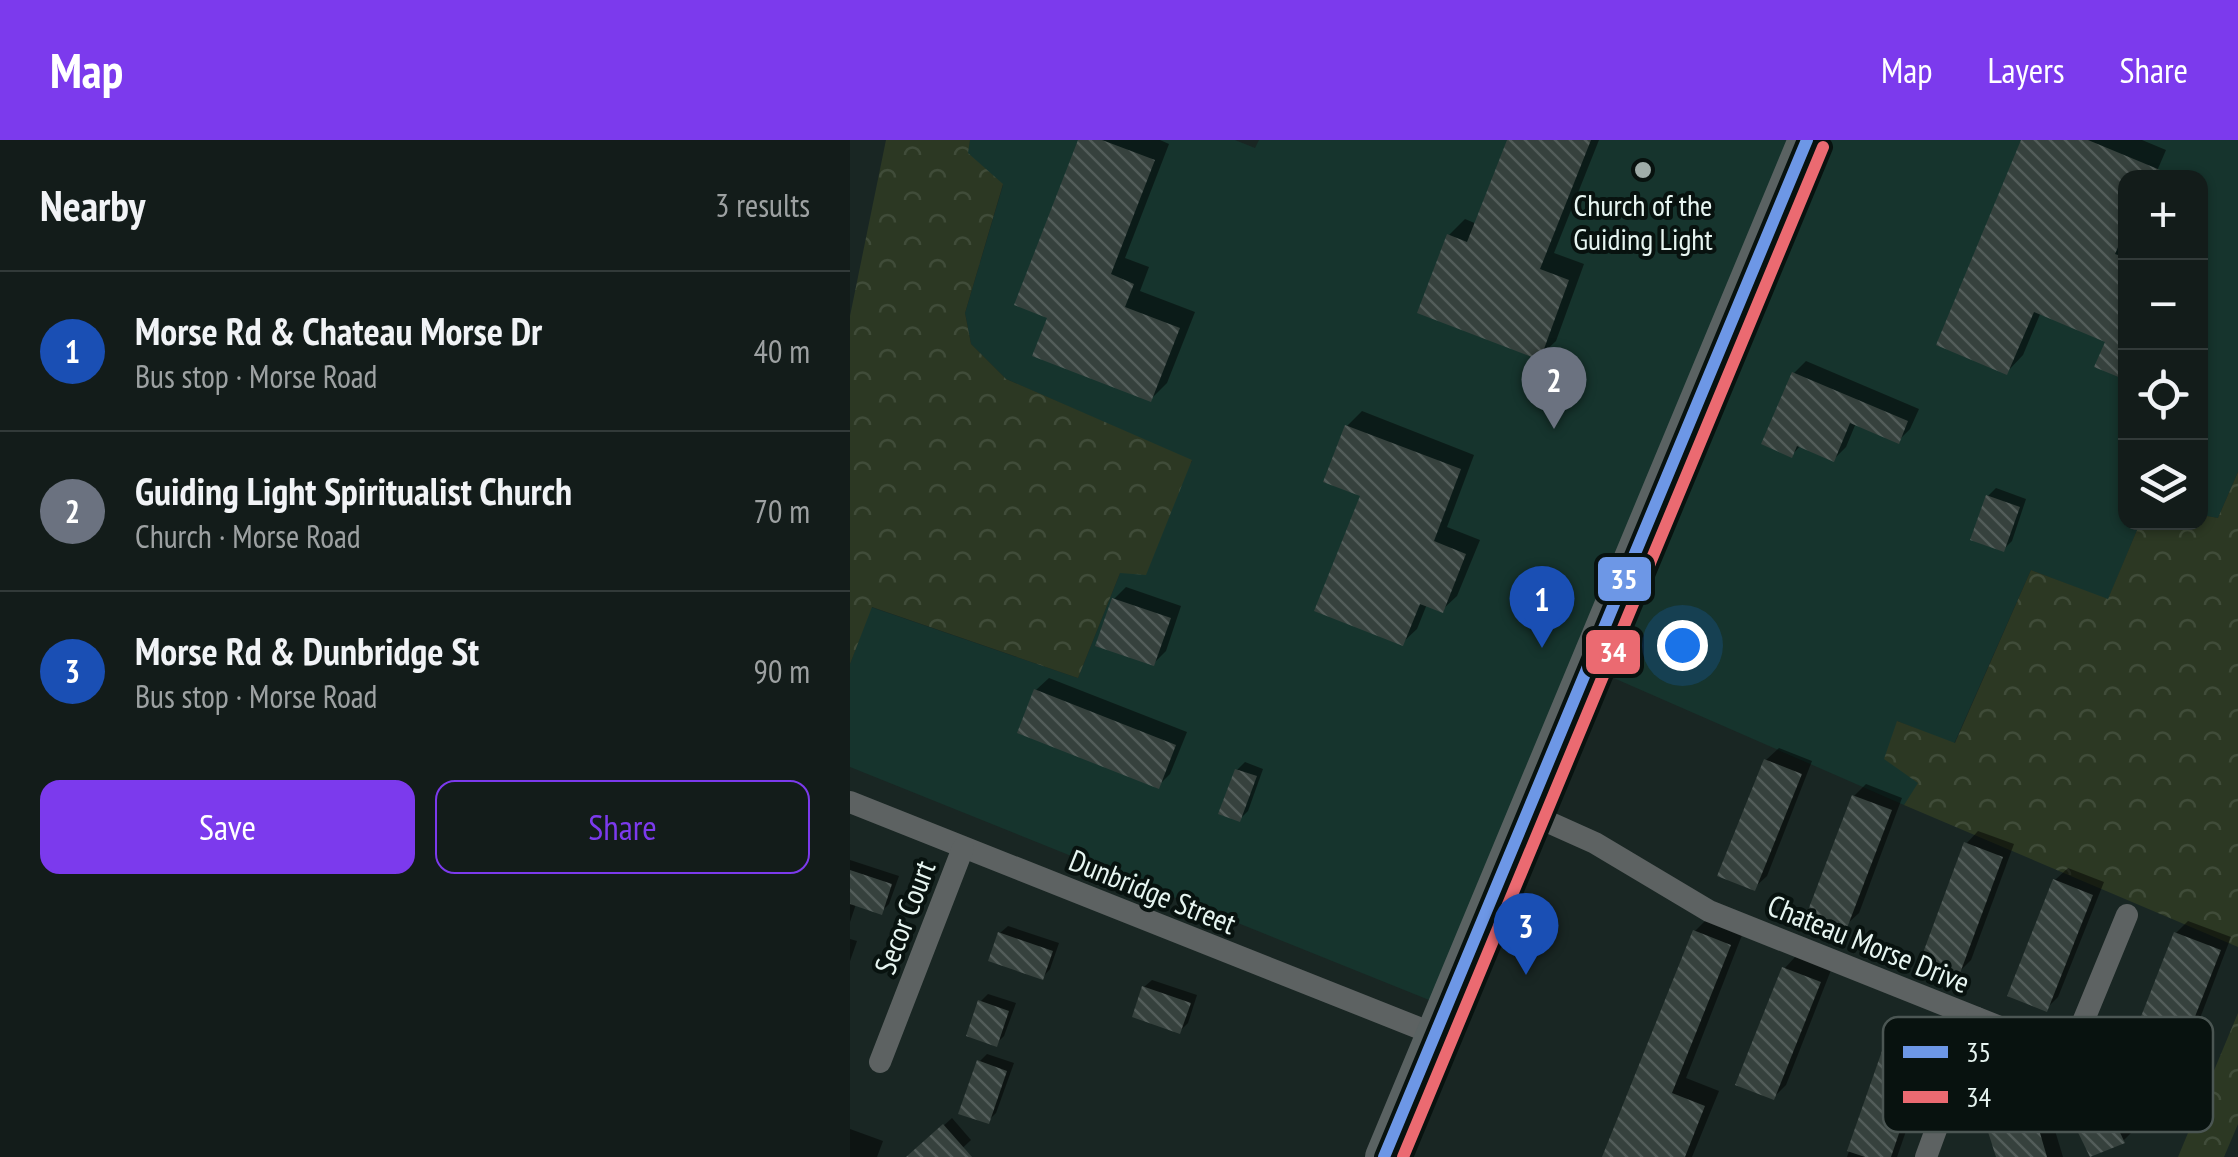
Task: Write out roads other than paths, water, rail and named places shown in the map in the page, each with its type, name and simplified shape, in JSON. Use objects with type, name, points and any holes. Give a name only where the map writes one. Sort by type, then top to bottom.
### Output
[{"type":"main road","points":[[1384,1157],[1807,140]]},
{"type":"street","name":"Dunbridge Street","points":[[850,802],[1434,1034]]},
{"type":"street","name":"Chateau Morse Drive","points":[[1526,812],[1595,843],[1709,912],[1974,1017]]},
{"type":"street","name":"Secor Court","points":[[880,1062],[963,848]]},
{"type":"street","name":"Chateau Morse Drive","points":[[2085,1017],[2126,915]]},
{"type":"street","points":[[1926,1157],[1935,1132]]},
{"type":"place","name":"Church of the Guiding Light","points":[[1643,170]]},
{"type":"place","name":"Guiding Light Spiritualist Church","points":[[1554,429]]},
{"type":"place","name":"Morse Rd & Chateau Morse Dr","points":[[1542,648]]},
{"type":"place","name":"Morse Rd & Dunbridge St","points":[[1526,975]]}]
